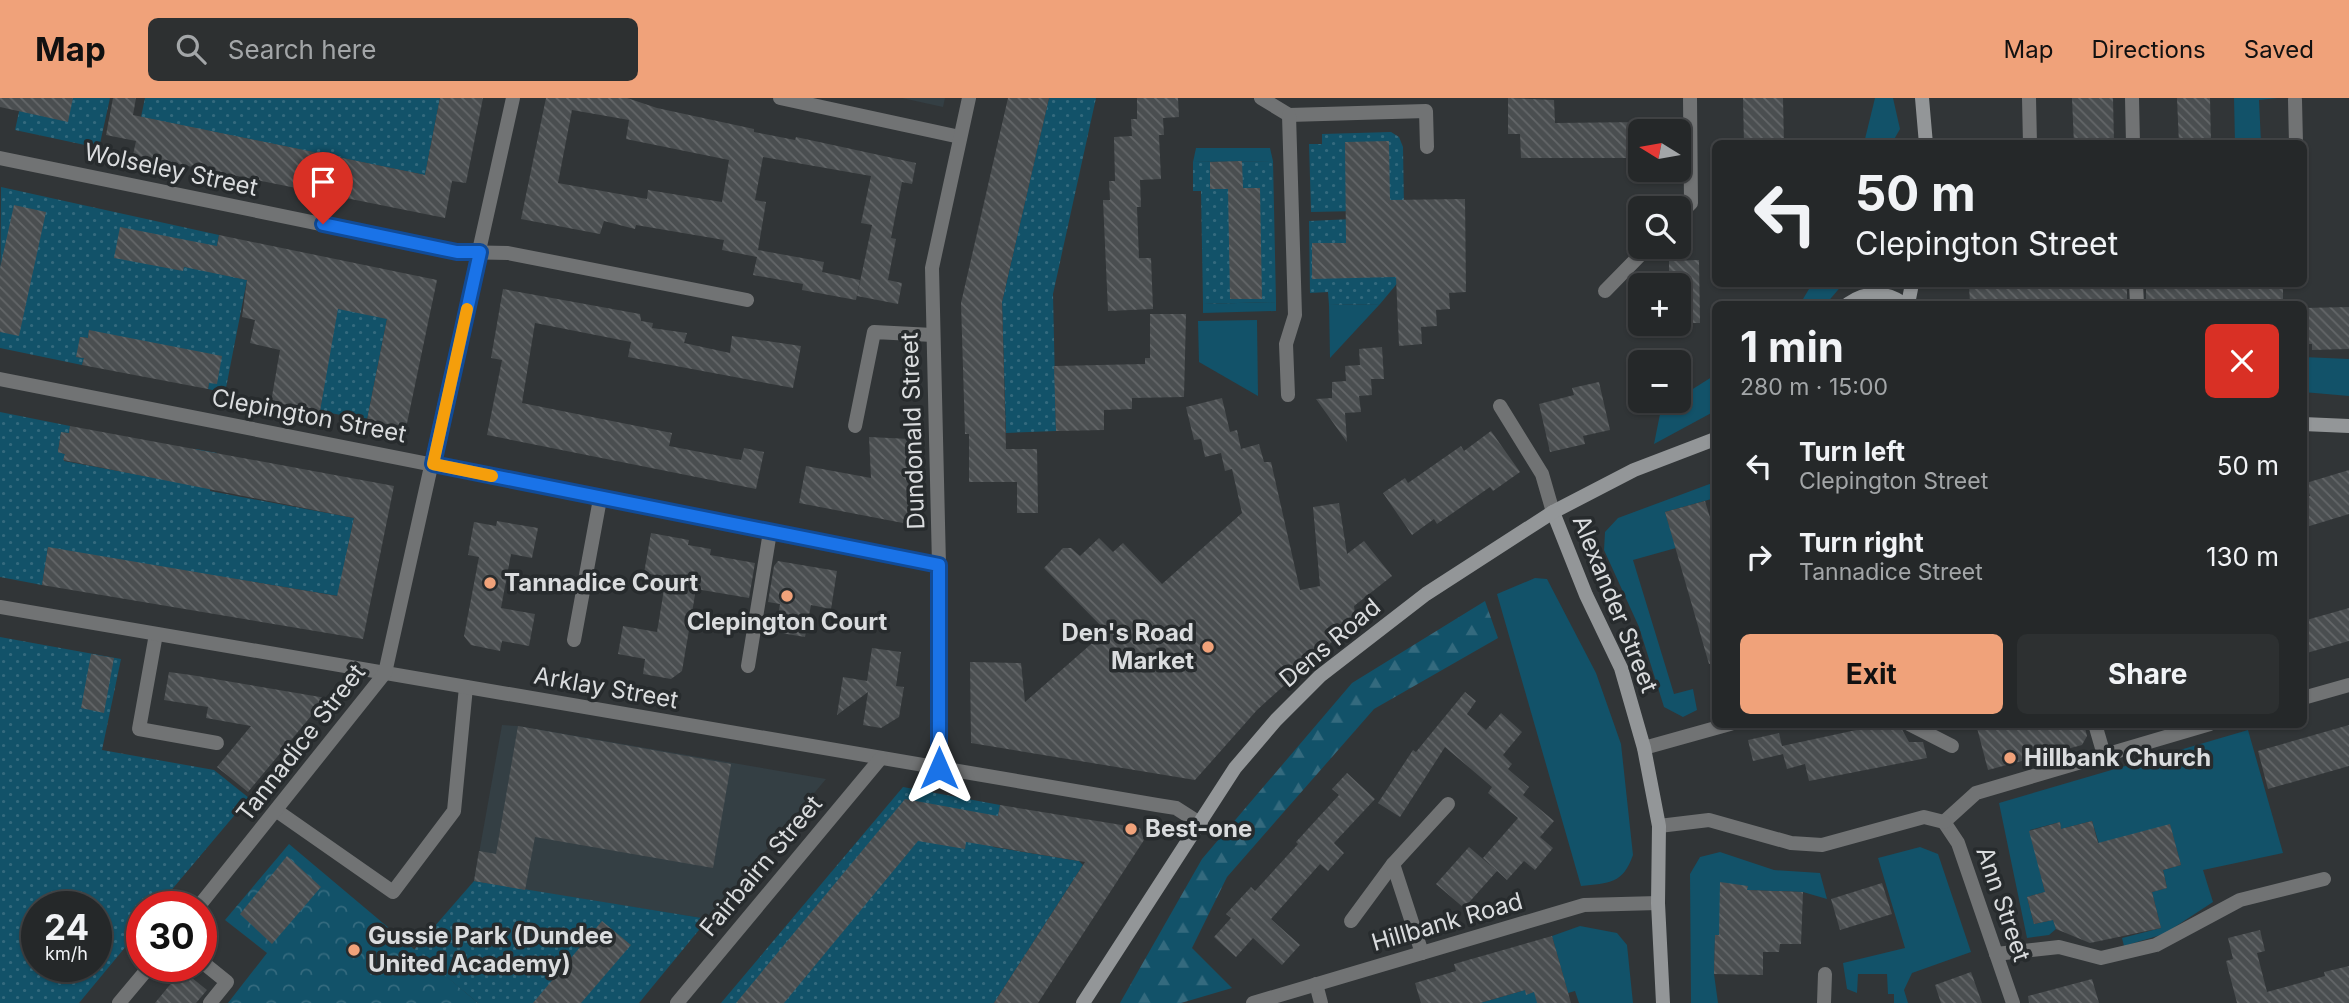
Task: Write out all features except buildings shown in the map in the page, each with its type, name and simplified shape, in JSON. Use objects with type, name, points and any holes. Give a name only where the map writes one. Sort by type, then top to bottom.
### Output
[{"type":"main road","points":[[1922,98],[1925,140]]},
{"type":"main road","points":[[1854,301],[1873,294],[1886,295],[1899,301]]},
{"type":"main road","points":[[2307,424],[2349,426]]},
{"type":"main road","name":"Dens Road","points":[[1083,1003],[1235,768],[1276,720],[1320,676],[1426,594],[1553,512],[1634,470],[1712,440]]},
{"type":"main road","name":"Alexander Street","points":[[1553,512],[1586,596],[1621,668],[1644,748],[1659,826],[1658,903],[1663,1003]]},
{"type":"street","name":"Tannadice Street","points":[[211,891],[385,673],[513,98]]},
{"type":"street","points":[[780,98],[960,136]]},
{"type":"street","name":"Dundonald Street","points":[[939,768],[939,565],[932,268],[969,98]]},
{"type":"street","points":[[1261,98],[1289,116],[1426,111],[1427,147]]},
{"type":"street","points":[[1690,98],[1691,196]]},
{"type":"street","points":[[2029,98],[2030,140]]},
{"type":"street","points":[[2132,98],[2133,140]]},
{"type":"street","points":[[2295,100],[2296,140]]},
{"type":"street","points":[[1288,395],[1286,344],[1295,315],[1289,116]]},
{"type":"street","name":"Wolseley Street","points":[[0,158],[457,252],[508,253],[747,300]]},
{"type":"street","points":[[1605,291],[1636,259]]},
{"type":"street","points":[[855,426],[874,332],[933,335]]},
{"type":"street","name":"Clepington Street","points":[[0,379],[939,565]]},
{"type":"street","points":[[1500,406],[1542,474],[1553,512]]},
{"type":"street","points":[[574,640],[600,499]]},
{"type":"street","points":[[748,666],[770,532]]},
{"type":"street","name":"Arklay Street","points":[[0,607],[1176,808],[1201,824]]},
{"type":"street","points":[[156,634],[139,729],[217,743]]},
{"type":"street","points":[[2307,697],[2349,685]]},
{"type":"street","points":[[277,811],[393,892],[454,811],[466,687]]},
{"type":"street","points":[[1644,748],[1716,728]]},
{"type":"street","points":[[1917,728],[1952,746]]},
{"type":"street","points":[[2096,728],[2104,755]]},
{"type":"street","points":[[1659,826],[1709,820],[1791,844],[1822,845],[1924,817],[1944,822],[1976,793],[2196,728]]},
{"type":"street","name":"Fairbairn Street","points":[[677,1003],[881,758]]},
{"type":"street","points":[[1351,921],[1393,864],[1448,804]]},
{"type":"street","name":"Ann Street","points":[[1944,822],[1958,843],[2013,1003]]},
{"type":"street","points":[[1393,864],[1422,953]]},
{"type":"street","points":[[1996,954],[2059,947],[2101,957],[2156,945],[2240,900],[2323,879]]},
{"type":"street","name":"Hillbank Road","points":[[1253,1003],[1584,905],[1658,903]]},
{"type":"street","points":[[210,1003],[227,982],[217,974]]},
{"type":"street","points":[[1824,1003],[1825,974]]},
{"type":"street","points":[[119,1003],[137,982]]},
{"type":"street","points":[[1316,984],[1321,1003]]},
{"type":"shaded area","points":[[902,98],[945,98],[943,107]]},
{"type":"shaded area","points":[[502,725],[826,779],[708,919],[525,890],[474,881]]},
{"type":"green space","points":[[22,98],[110,98],[99,148],[15,130]]},
{"type":"green space","points":[[145,98],[440,98],[425,175],[141,117]]},
{"type":"green space","points":[[1049,98],[1096,98],[1053,294],[1056,431],[1006,433],[1002,302]]},
{"type":"green space","points":[[1875,98],[1893,98],[1900,129],[1894,140],[1865,140]]},
{"type":"green space","points":[[2234,98],[2278,98],[2259,100],[2261,140],[2235,140]]},
{"type":"green space","points":[[1391,132],[1399,137],[1403,147],[1404,210],[1311,212],[1309,144],[1322,144],[1322,134]]},
{"type":"green space","points":[[1196,148],[1270,148],[1273,161],[1193,162]]},
{"type":"green space","points":[[1273,161],[1276,302],[1203,304],[1201,191],[1193,191],[1193,162]]},
{"type":"green space","points":[[1,187],[219,235],[212,272],[247,280],[225,393],[208,389],[209,383],[89,331],[88,338],[80,337],[77,357],[84,358],[82,365],[0,348]]},
{"type":"green space","points":[[1396,217],[1405,274],[1380,304],[1329,305],[1328,292],[1310,293],[1309,221]]},
{"type":"green space","points":[[1810,287],[1840,287],[1829,301],[1802,301]]},
{"type":"green space","points":[[1276,302],[1276,311],[1203,313],[1203,304]]},
{"type":"green space","points":[[1380,304],[1330,358],[1329,305]]},
{"type":"green space","points":[[335,308],[351,311],[389,309],[367,420],[320,411]]},
{"type":"green space","points":[[1257,320],[1258,396],[1199,362],[1198,321]]},
{"type":"green space","points":[[2307,357],[2349,359],[2349,396],[2307,392]]},
{"type":"green space","points":[[1712,377],[1712,413],[1654,444],[1660,413],[1691,413],[1691,390]]},
{"type":"green space","points":[[0,412],[70,426],[69,433],[61,433],[58,452],[65,454],[64,461],[189,484],[196,449],[217,453],[210,491],[354,518],[338,596],[48,548],[42,585],[0,577]]},
{"type":"green space","points":[[1712,483],[1712,499],[1665,512],[1676,548],[1633,560],[1674,694],[1693,689],[1697,710],[1683,717],[1664,707],[1639,627],[1604,550],[1605,532],[1618,518]]},
{"type":"green space","points":[[1535,578],[1547,579],[1596,673],[1621,744],[1633,855],[1625,872],[1607,883],[1581,886],[1497,594]]},
{"type":"green space","points":[[1485,601],[1498,638],[1374,709],[1227,877],[1192,948],[1232,988],[1181,1003],[1120,1003],[1202,859],[1352,683]]},
{"type":"green space","points":[[0,637],[121,659],[102,750],[214,770],[249,798],[171,891],[126,891],[126,946],[112,963],[112,891],[21,891],[21,982],[96,982],[79,1003],[0,1003]]},
{"type":"green space","points":[[2248,730],[2283,853],[2203,870],[2213,902],[2164,934],[2124,946],[2122,938],[2161,928],[2152,892],[2167,888],[2163,870],[2181,865],[2170,825],[2131,835],[2102,854],[2092,821],[2061,829],[2060,822],[2030,830],[2045,892],[2027,897],[2034,924],[2053,920],[2056,929],[2049,935],[2027,938],[1999,803]]},
{"type":"green space","points":[[903,787],[1000,805],[993,847],[1079,861],[1083,865],[994,1003],[721,1003]]},
{"type":"green space","points":[[289,844],[478,1003],[228,1003],[267,953],[225,920]]},
{"type":"green space","points":[[1920,847],[1938,854],[1971,952],[1912,973],[1904,990],[1908,1003],[1894,1003],[1894,994],[1888,994],[1887,974],[1858,974],[1857,993],[1847,989],[1843,963],[1905,948],[1878,858]]},
{"type":"green space","points":[[1720,852],[1774,870],[1820,873],[1827,899],[1803,892],[1747,890],[1747,887],[1719,935],[1715,936],[1714,974],[1718,1003],[1691,1003],[1690,874],[1700,857]]},
{"type":"green space","points":[[474,881],[708,919],[639,1003],[478,1003],[414,950]]},
{"type":"green space","points":[[1580,926],[1617,933],[1627,945],[1633,1003],[1579,1003],[1575,991],[1568,993],[1552,936]]},
{"type":"green space","points":[[1525,990],[1527,994],[1537,991],[1537,1003],[1480,1003]]},
{"type":"slow traffic","points":[[467,309],[433,464],[492,476]]},
{"type":"place","name":"Tannadice Court","points":[[490,583]]},
{"type":"place","name":"Clepington Court","points":[[787,596]]},
{"type":"place","name":"Den's Road Market","points":[[1208,647]]},
{"type":"place","name":"Hillbank Church","points":[[2010,758]]},
{"type":"place","name":"Best-one","points":[[1131,829]]},
{"type":"place","name":"Gussie Park (Dundee United Academy)","points":[[354,950]]},
{"type":"route","points":[[323,224],[457,252],[480,252],[433,464],[939,565],[939,768]]}]
